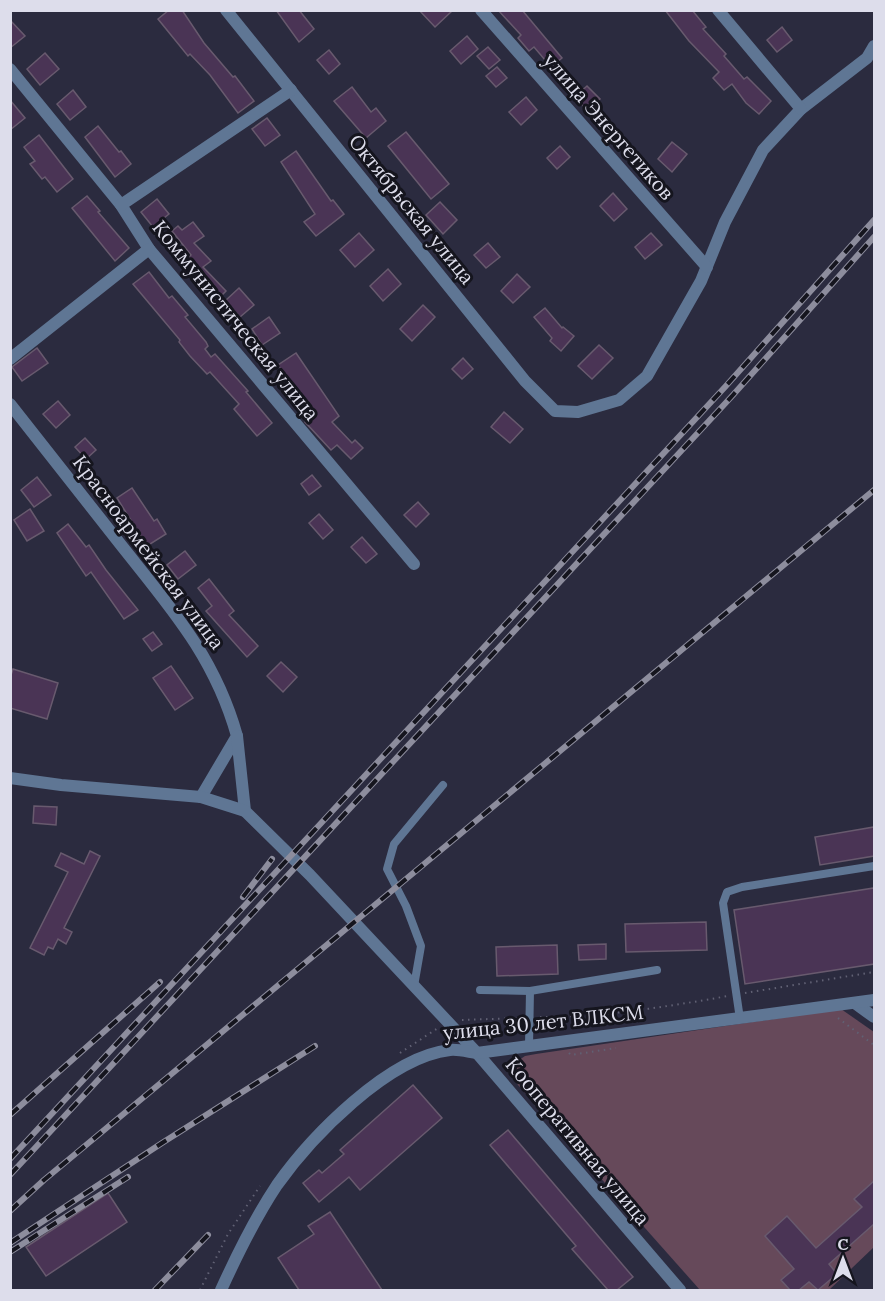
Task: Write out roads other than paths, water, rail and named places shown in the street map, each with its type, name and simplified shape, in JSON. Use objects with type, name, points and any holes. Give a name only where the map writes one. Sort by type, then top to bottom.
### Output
[{"type":"street","name":"Октябрьская улица","points":[[226,10],[525,381],[555,411],[578,412],[619,400],[647,376],[707,267]]},
{"type":"street","name":"улица Энергетиков","points":[[481,10],[707,267]]},
{"type":"street","points":[[718,10],[801,109]]},
{"type":"street","points":[[707,267],[725,222],[763,150],[801,109],[867,58],[874,46]]},
{"type":"street","name":"Коммунистическая улица","points":[[10,69],[121,205],[149,249],[414,564]]},
{"type":"street","points":[[121,205],[291,90]]},
{"type":"street","points":[[10,359],[149,249]]},
{"type":"street","name":"Красноармейская улица","points":[[10,404],[180,619],[221,688],[237,736]]},
{"type":"street","points":[[201,797],[237,736]]},
{"type":"street","points":[[237,736],[245,811]]},
{"type":"street","name":"Кооперативная улица","points":[[10,778],[61,785],[201,797],[245,811],[310,875],[477,1053],[680,1290]]},
{"type":"street","name":"улица 30 лет ВЛКСМ","points":[[221,1290],[240,1249],[277,1186],[316,1138],[350,1105],[385,1077],[419,1058],[451,1049],[477,1053],[874,1000]]},
{"type":"street","points":[[856,1004],[874,1017]]},
{"type":"lane","points":[[414,986],[421,946],[406,906],[387,869],[394,844],[442,785]]},
{"type":"lane","points":[[740,1019],[723,903],[727,892],[742,887],[874,867]]},
{"type":"lane","points":[[480,990],[530,991],[657,970]]},
{"type":"lane","points":[[529,1046],[530,991]]},
{"type":"railway","points":[[10,1159],[725,387],[874,220]]},
{"type":"railway","points":[[10,1175],[733,395],[874,237]]},
{"type":"railway","points":[[10,1211],[44,1180],[874,490]]},
{"type":"railway","points":[[243,897],[272,859]]},
{"type":"railway","points":[[10,1115],[160,982]]},
{"type":"railway","points":[[10,1243],[315,1046]]},
{"type":"railway","points":[[10,1252],[128,1177]]},
{"type":"railway","points":[[155,1290],[208,1235]]}]
